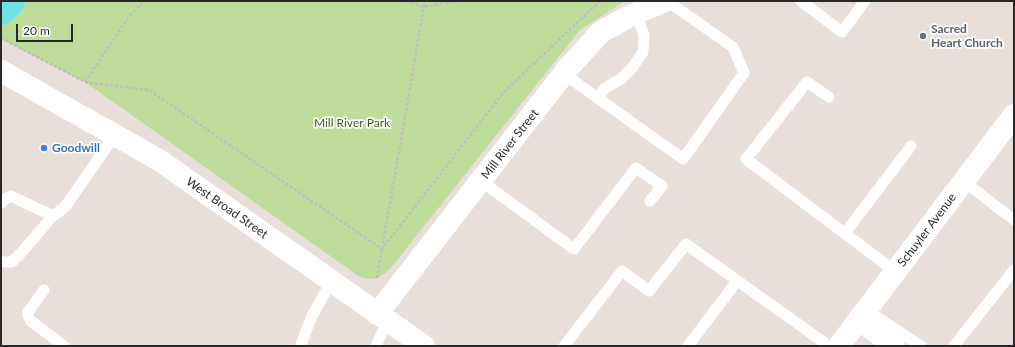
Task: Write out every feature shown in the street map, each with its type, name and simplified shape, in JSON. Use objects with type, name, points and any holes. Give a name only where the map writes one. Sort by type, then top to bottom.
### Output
[{"type":"main road","name":"Mill River Street","points":[[382,317],[481,181],[564,74],[601,32],[636,13],[666,1]]},
{"type":"main road","name":"West Broad Street","points":[[1,71],[159,160],[382,317],[414,343]]},
{"type":"main road","name":"Schuyler Avenue","points":[[839,346],[1014,114]]},
{"type":"main road","points":[[863,314],[894,346]]},
{"type":"lane","points":[[564,74],[684,159],[744,73],[733,47],[666,1]]},
{"type":"lane","points":[[800,1],[842,32],[865,1]]},
{"type":"lane","points":[[598,98],[605,88],[622,79],[632,68],[642,52],[644,35],[636,13]]},
{"type":"lane","points":[[829,97],[807,82],[746,159],[896,272]]},
{"type":"lane","points":[[1,261],[12,262],[53,216],[65,207],[115,135]]},
{"type":"lane","points":[[845,233],[911,146]]},
{"type":"lane","points":[[481,181],[574,249],[636,168],[662,186],[650,201]]},
{"type":"lane","points":[[963,181],[1014,220]]},
{"type":"lane","points":[[1,203],[11,196],[53,216]]},
{"type":"lane","points":[[564,346],[622,272],[649,291],[686,244],[828,346]]},
{"type":"lane","points":[[954,346],[1014,270]]},
{"type":"lane","points":[[688,346],[737,281]]},
{"type":"lane","points":[[302,346],[301,344],[312,316],[331,282]]},
{"type":"lane","points":[[44,290],[28,312],[28,316],[31,321],[64,346]]},
{"type":"lane","points":[[863,314],[921,346]]},
{"type":"lane","points":[[376,346],[382,317]]},
{"type":"path","points":[[85,82],[130,15],[145,1]]},
{"type":"path","points":[[406,1],[424,7],[457,1]]},
{"type":"path","points":[[377,278],[425,1]]},
{"type":"path","points":[[382,249],[504,92],[600,1]]},
{"type":"path","points":[[1,38],[85,82],[149,90],[382,249]]},
{"type":"green space","name":"Mill River Park","points":[[1,1],[625,1],[580,30],[390,269],[378,277],[370,279],[357,275],[85,82],[1,39]]},
{"type":"waterway","points":[[1,8],[8,1]]},
{"type":"place","name":"Sacred Heart Church","points":[[923,36]]},
{"type":"place","name":"Goodwill","points":[[44,148]]}]
